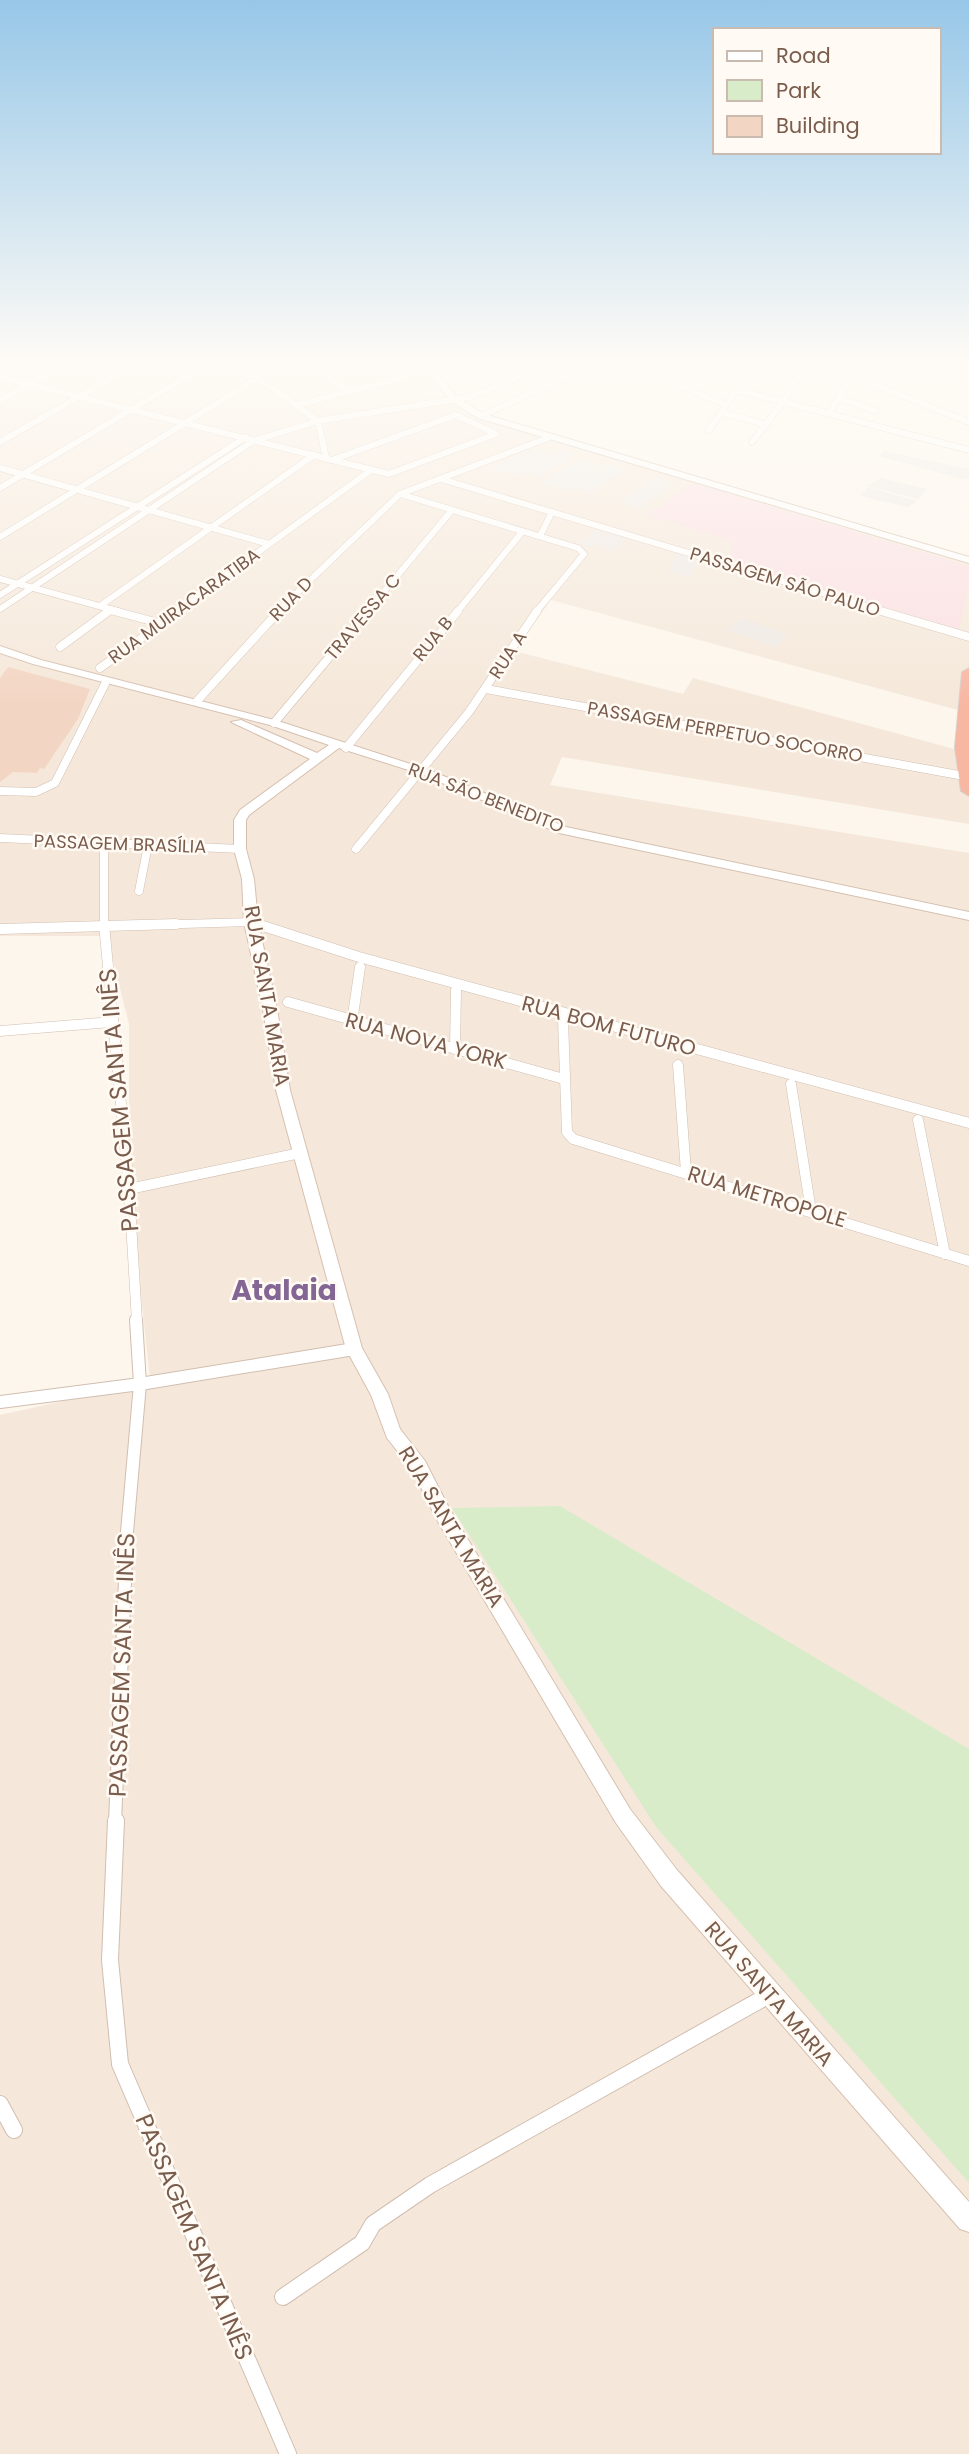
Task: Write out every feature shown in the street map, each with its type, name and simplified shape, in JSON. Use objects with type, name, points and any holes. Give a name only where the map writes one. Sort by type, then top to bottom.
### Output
[{"type":"highway","points":[[967,783],[963,716],[969,672]]},
{"type":"street","points":[[0,488],[19,478]]},
{"type":"street","points":[[33,478],[269,544]]},
{"type":"street","points":[[0,537],[97,478]]},
{"type":"street","points":[[0,595],[182,478]]},
{"type":"street","points":[[0,609],[196,478]]},
{"type":"street","points":[[100,606],[283,478]]},
{"type":"street","name":"RUA MUIRACARATIBA","points":[[95,672],[361,478]]},
{"type":"street","name":"RUA D","points":[[197,701],[292,596],[390,502],[400,494],[441,478]]},
{"type":"street","name":"PASSAGEM SÃO PAULO","points":[[441,478],[969,637]]},
{"type":"street","points":[[684,478],[969,560]]},
{"type":"street","points":[[400,494],[540,537],[552,512]]},
{"type":"street","name":"TRAVESSA C","points":[[274,723],[452,510]]},
{"type":"street","name":"RUA B","points":[[341,746],[522,531]]},
{"type":"street","name":"RUA A","points":[[356,849],[425,772],[486,689],[542,601],[584,554],[581,550],[540,537]]},
{"type":"street","points":[[0,579],[163,624]]},
{"type":"street","points":[[60,647],[111,609]]},
{"type":"street","name":"RUA SÃO BENEDITO","points":[[1,645],[37,663],[95,672],[274,723],[425,772],[563,830],[969,916]]},
{"type":"street","name":"RUA SÃO BENEDITO","points":[[95,672],[105,684],[244,724],[318,758]]},
{"type":"street","points":[[0,791],[31,793],[45,790],[55,783],[105,684]]},
{"type":"street","name":"PASSAGEM PERPETUO SOCORRO","points":[[486,689],[967,783]]},
{"type":"street","name":"RUA SANTA MARIA","points":[[341,746],[318,758],[244,813],[240,820],[240,849],[248,879],[251,922],[270,1009],[283,1090],[355,1349],[379,1394],[393,1433],[419,1466],[443,1514],[623,1816],[669,1878],[769,1995],[969,2220]]},
{"type":"street","name":"PASSAGEM BRASÍLIA","points":[[0,838],[240,849]]},
{"type":"street","name":"PASSAGEM SANTA INÊS","points":[[104,843],[104,928],[129,1189],[140,1384],[127,1532],[110,1960],[120,2064],[288,2454]]},
{"type":"street","points":[[139,891],[148,845]]},
{"type":"street","points":[[0,929],[251,922]]},
{"type":"street","name":"RUA BOM FUTURO","points":[[251,922],[359,957],[969,1123]]},
{"type":"street","points":[[352,1022],[360,967]]},
{"type":"street","points":[[455,1049],[456,990]]},
{"type":"street","name":"RUA NOVA YORK","points":[[288,1002],[564,1079]]},
{"type":"street","points":[[563,1020],[564,1079]]},
{"type":"street","points":[[0,1031],[112,1022]]},
{"type":"street","points":[[678,1065],[687,1172]]},
{"type":"street","name":"RUA METROPOLE","points":[[564,1079],[567,1132],[573,1139],[969,1261]]},
{"type":"street","points":[[791,1084],[811,1211]]},
{"type":"street","points":[[918,1120],[945,1254]]},
{"type":"street","points":[[129,1189],[300,1153]]},
{"type":"street","points":[[0,1402],[140,1384],[355,1349]]},
{"type":"street","points":[[283,2297],[362,2243],[373,2224],[430,2185],[769,1995]]},
{"type":"street","points":[[0,2104],[14,2130]]},
{"type":"shaded area","points":[[0,478],[698,478],[969,558],[969,713],[551,600],[514,651],[683,694],[693,678],[969,753],[969,824],[562,757],[550,785],[969,853],[969,2454],[0,2454],[0,1415],[140,1384],[151,1387],[129,1189],[129,1024],[107,936],[0,936]]},
{"type":"shaded area","points":[[549,478],[615,478],[591,493],[540,483]]},
{"type":"shaded area","points":[[653,478],[674,485],[641,508],[621,503]]},
{"type":"shaded area","points":[[881,478],[927,489],[918,499],[867,486]]},
{"type":"shaded area","points":[[693,483],[969,566],[969,584],[959,629],[728,562],[734,542],[648,515]]},
{"type":"shaded area","points":[[868,487],[917,501],[908,507],[860,496]]},
{"type":"shaded area","points":[[598,526],[608,529],[598,541],[611,533],[625,536],[615,551],[594,544],[591,547],[577,544]]},
{"type":"shaded area","points":[[678,552],[697,558],[691,578],[668,572]]},
{"type":"shaded area","points":[[742,618],[787,634],[776,647],[726,630]]},
{"type":"green space","points":[[560,1506],[969,1749],[969,2183],[656,1827],[452,1508]]},
{"type":"building","points":[[8,667],[90,689],[78,719],[44,769],[40,768],[37,773],[13,772],[0,782],[0,678]]},
{"type":"district","name":"Atalaia","points":[[284,1290]]}]
